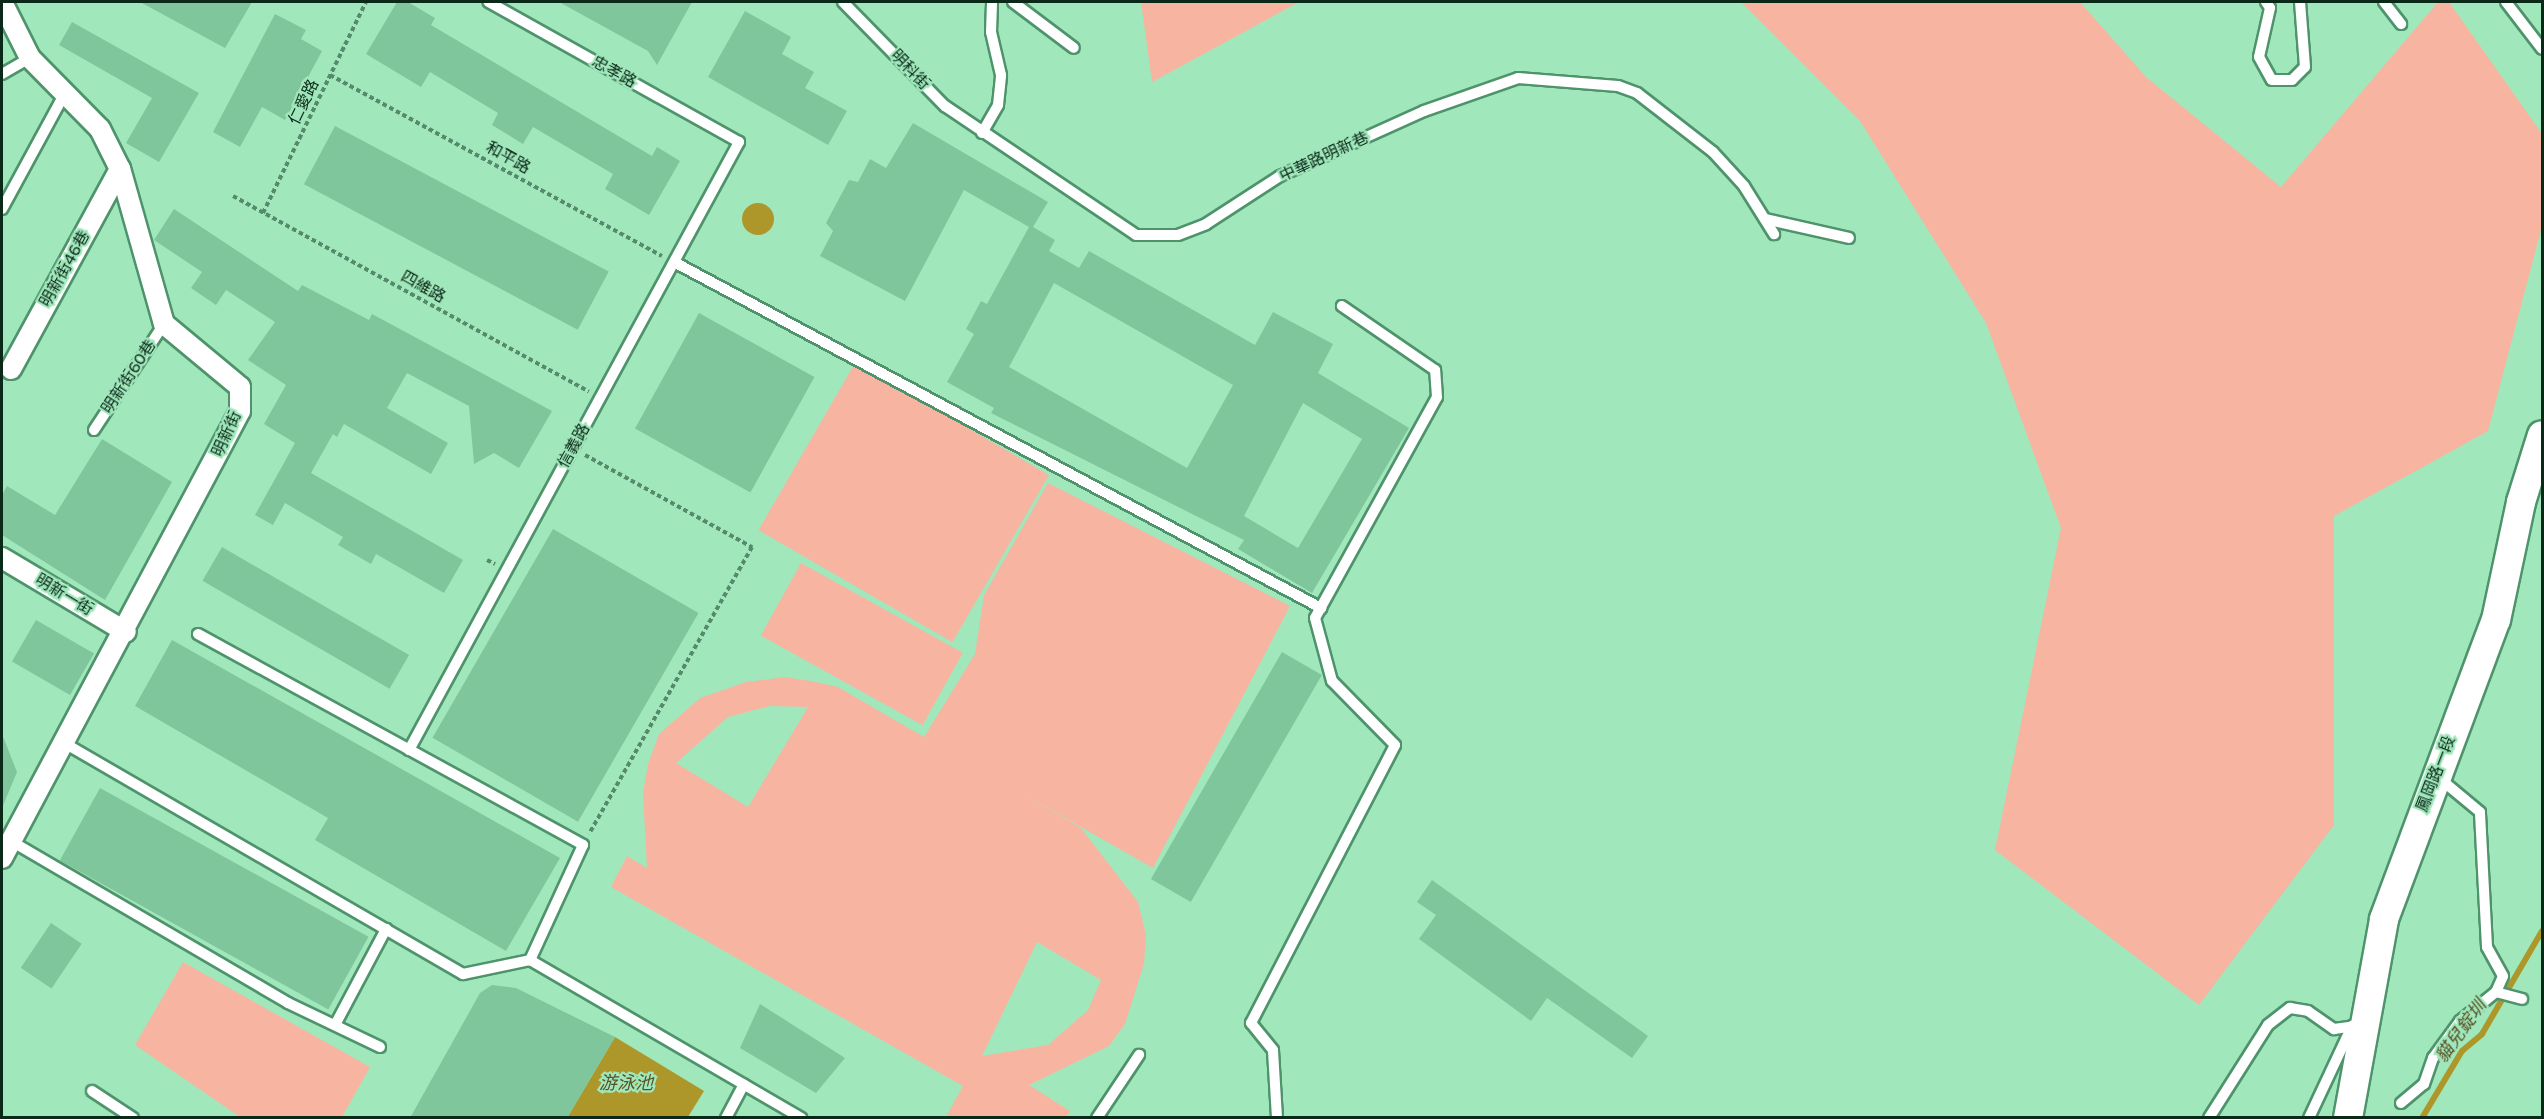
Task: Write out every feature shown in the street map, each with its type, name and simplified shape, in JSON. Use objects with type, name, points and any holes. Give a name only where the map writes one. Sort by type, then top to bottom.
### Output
[{"type":"street","points":[[2,2],[30,58],[100,129],[120,169],[164,324]]},
{"type":"street","name":"明新街46巷","points":[[11,369],[120,169]]},
{"type":"street","name":"明新街","points":[[6,850],[126,632],[240,411],[240,387],[164,324]]},
{"type":"street","name":"鳳岡路一段","points":[[2348,1118],[2359,1025],[2384,919],[2496,620],[2521,502],[2542,435]]},
{"type":"street","name":"明新一街","points":[[2,558],[126,632]]},
{"type":"lane","name":"忠孝路","points":[[489,2],[739,142]]},
{"type":"lane","name":"明科街","points":[[843,2],[945,106],[982,133]]},
{"type":"lane","points":[[982,133],[998,105],[1001,75],[991,32],[992,2]]},
{"type":"lane","points":[[1013,2],[1074,48]]},
{"type":"lane","points":[[2265,2],[2270,8],[2259,57],[2272,80],[2292,80],[2305,67],[2300,2]]},
{"type":"lane","points":[[2384,2],[2401,24]]},
{"type":"lane","points":[[2506,2],[2542,49]]},
{"type":"lane","points":[[3,71],[30,58]]},
{"type":"lane","name":"中華路明新巷","points":[[982,133],[1113,224],[1154,239],[1206,224],[1290,172],[1424,111],[1518,78],[1618,86],[1637,93],[1713,152],[1774,234]]},
{"type":"lane","points":[[2,209],[65,93]]},
{"type":"lane","name":"信義路","points":[[409,750],[739,142]]},
{"type":"lane","points":[[1765,219],[1849,238]]},
{"type":"lane","points":[[674,262],[1321,608]]},
{"type":"lane","points":[[1277,1118],[1273,1050],[1251,1023],[1395,745],[1332,681],[1315,618],[1437,397],[1435,370],[1342,306]]},
{"type":"lane","name":"明新街60巷","points":[[94,430],[164,324]]},
{"type":"lane","points":[[198,634],[583,845],[530,960]]},
{"type":"lane","points":[[66,744],[463,974],[530,960],[801,1118]]},
{"type":"lane","points":[[2401,1103],[2424,1083],[2433,1058],[2460,1021],[2496,992],[2503,976],[2487,947],[2480,812],[2437,776]]},
{"type":"lane","points":[[6,850],[380,1047]]},
{"type":"lane","points":[[335,1025],[386,929]]},
{"type":"lane","points":[[2496,992],[2522,999]]},
{"type":"lane","points":[[2209,1118],[2268,1024],[2290,1008],[2308,1011],[2334,1029],[2359,1025]]},
{"type":"lane","points":[[2309,1118],[2359,1025]]},
{"type":"lane","points":[[1097,1118],[1139,1055]]},
{"type":"lane","points":[[726,1118],[744,1084]]},
{"type":"lane","points":[[92,1091],[133,1118]]},
{"type":"path","name":"仁愛路","points":[[263,213],[366,2]]},
{"type":"path","name":"和平路","points":[[330,75],[674,262]]},
{"type":"path","name":"四維路","points":[[233,196],[600,398]]},
{"type":"path","points":[[573,449],[752,547],[583,845]]},
{"type":"shaded area","points":[[1141,2],[1299,2],[1152,82]]},
{"type":"shaded area","points":[[1741,2],[2080,2],[2146,77],[2281,187],[2438,2],[2449,2],[2542,134],[2542,226],[2488,431],[2334,516],[2334,825],[2199,1005],[1995,850],[2061,528],[1986,323],[1860,121]]},
{"type":"shaded area","points":[[855,363],[1049,475],[952,642],[758,530]]},
{"type":"shaded area","points":[[1048,483],[1290,606],[1153,868],[1023,794],[1081,828],[1138,902],[1146,935],[1144,964],[1125,1024],[1109,1046],[1029,1085],[1070,1111],[1066,1117],[946,1117],[963,1086],[611,887],[627,856],[647,868],[643,793],[648,764],[659,734],[700,698],[746,682],[785,677],[811,681],[838,687],[924,737],[975,654],[984,595]],"holes":[[[770,706],[808,707],[748,807],[676,763],[728,717]],[[1037,942],[1101,980],[1088,1010],[1048,1045],[982,1056]]]},
{"type":"shaded area","points":[[801,563],[963,653],[923,725],[761,636]]},
{"type":"shaded area","points":[[183,962],[370,1067],[342,1117],[240,1117],[135,1045]]},
{"type":"water","points":[[758,203],[769,208],[774,219],[769,230],[758,235],[747,230],[742,219],[747,208]]},
{"type":"water","name":"游泳池","points":[[615,1037],[704,1091],[688,1117],[567,1118]]},
{"type":"building","points":[[140,2],[252,2],[225,48]]},
{"type":"building","points":[[397,2],[408,2],[435,18],[431,25],[652,156],[657,147],[680,161],[649,215],[605,189],[613,174],[533,127],[523,144],[492,125],[498,113],[430,72],[421,87],[366,54]]},
{"type":"building","points":[[559,2],[692,2],[657,65],[648,51]]},
{"type":"building","points":[[745,11],[791,37],[782,54],[814,72],[805,88],[847,111],[828,145],[708,77]]},
{"type":"building","points":[[275,14],[306,30],[301,39],[322,51],[285,120],[262,107],[240,147],[213,132]]},
{"type":"building","points":[[72,22],[199,93],[159,162],[126,143],[152,98],[59,45]]},
{"type":"building","points":[[913,123],[1048,202],[1033,227],[1055,240],[1049,251],[1079,268],[1089,251],[1255,345],[1273,312],[1333,344],[1318,373],[1409,428],[1312,593],[1238,549],[1244,540],[991,413],[994,408],[947,382],[974,334],[966,329],[981,301],[987,304],[1029,227],[964,190],[905,301],[820,256],[833,231],[826,223],[849,180],[858,182],[870,159],[886,168]],"holes":[[[1054,283],[1233,385],[1187,468],[1009,367]],[[1303,403],[1362,439],[1298,548],[1244,516]]]},
{"type":"building","points":[[335,126],[609,272],[578,330],[304,184]]},
{"type":"building","points":[[174,209],[298,291],[302,285],[369,320],[372,314],[552,411],[519,468],[494,453],[474,464],[469,406],[407,373],[387,408],[448,443],[431,474],[344,424],[337,437],[333,434],[311,473],[463,560],[444,593],[376,554],[371,564],[338,545],[343,537],[285,503],[273,525],[255,515],[295,443],[264,424],[286,385],[248,360],[275,322],[226,290],[216,305],[191,288],[202,272],[154,240]]},
{"type":"building","points":[[699,313],[814,377],[750,492],[635,428]]},
{"type":"building","points":[[102,439],[172,482],[105,600],[2,535],[2,495],[7,486],[55,515]]},
{"type":"building","points":[[553,529],[698,613],[578,822],[432,738]]},
{"type":"building","points":[[222,547],[409,655],[390,689],[202,581]]},
{"type":"building","points":[[36,620],[94,654],[70,695],[12,662]]},
{"type":"building","points":[[172,640],[560,858],[506,951],[315,840],[328,818],[135,706]]},
{"type":"building","points":[[1282,652],[1322,675],[1191,902],[1151,879]]},
{"type":"building","points":[[2,734],[17,772],[2,808]]},
{"type":"building","points":[[100,788],[369,937],[328,1009],[60,861]]},
{"type":"building","points":[[1432,880],[1648,1036],[1632,1058],[1547,998],[1531,1021],[1419,939],[1436,915],[1417,902]]},
{"type":"building","points":[[51,923],[82,944],[51,988],[21,968]]},
{"type":"building","points":[[492,985],[516,988],[615,1037],[567,1118],[410,1118],[480,993]]},
{"type":"building","points":[[760,1004],[845,1058],[816,1093],[740,1048]]},
{"type":"waterway","name":"貓兒錠圳","points":[[2422,1118],[2462,1051],[2482,1034],[2542,931]]}]
